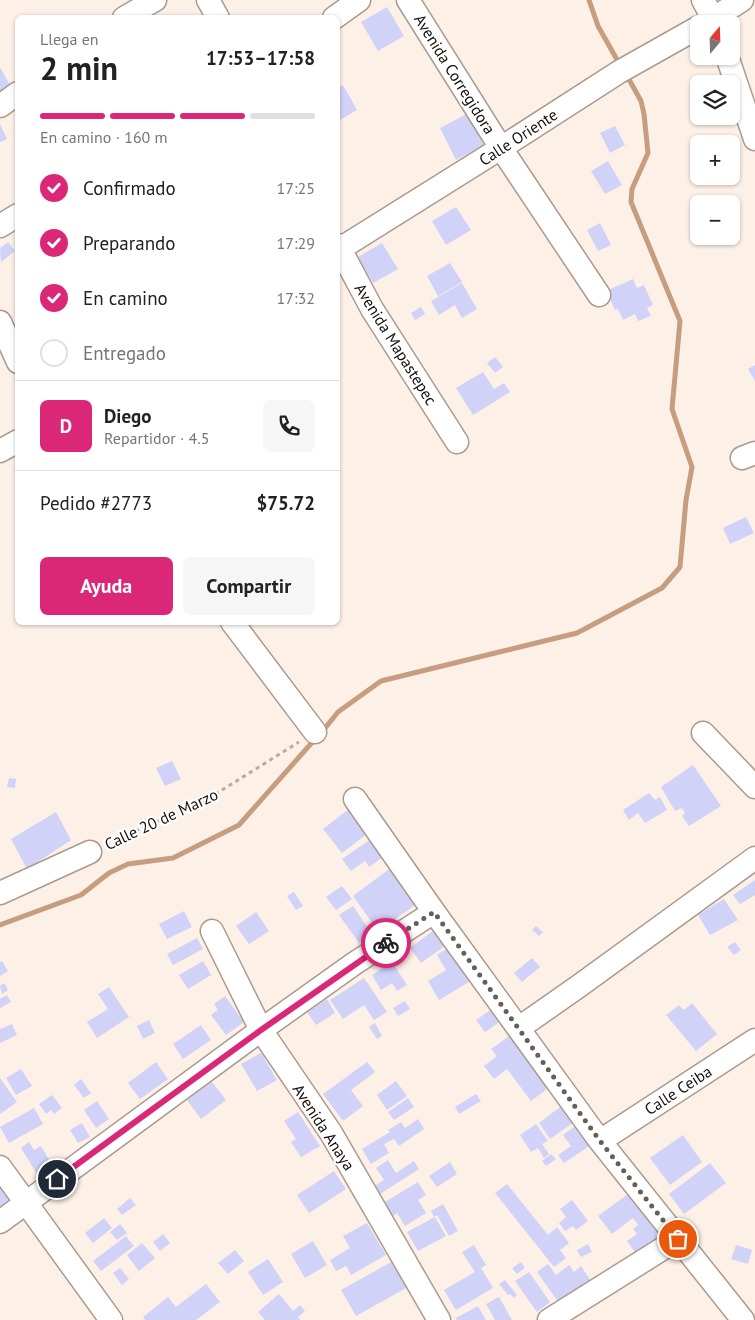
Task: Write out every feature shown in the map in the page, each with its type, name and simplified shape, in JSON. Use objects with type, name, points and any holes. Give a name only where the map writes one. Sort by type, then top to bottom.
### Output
[{"type":"street","points":[[129,15],[155,0]]},
{"type":"street","points":[[208,0],[216,15]]},
{"type":"street","points":[[338,15],[359,0]]},
{"type":"street","name":"Avenida Corregidora","points":[[408,0],[501,148],[598,295]]},
{"type":"street","name":"Calle Oriente","points":[[714,15],[742,0]]},
{"type":"street","name":"Calle Oriente","points":[[340,247],[690,29]]},
{"type":"street","points":[[730,65],[755,139]]},
{"type":"street","points":[[0,106],[15,95]]},
{"type":"street","points":[[0,226],[15,217]]},
{"type":"street","name":"Avenida Mapastepec","points":[[340,252],[372,310],[457,442]]},
{"type":"street","points":[[0,322],[15,352]]},
{"type":"street","points":[[0,452],[15,443]]},
{"type":"street","points":[[234,625],[315,732]]},
{"type":"street","points":[[703,732],[755,787]]},
{"type":"street","points":[[355,799],[434,912],[600,1141],[743,1320]]},
{"type":"street","name":"Calle 20 de Marzo","points":[[0,893],[90,852]]},
{"type":"street","points":[[518,1028],[755,858]]},
{"type":"street","points":[[0,1222],[261,1030],[355,963],[434,912]]},
{"type":"street","name":"Avenida Anaya","points":[[212,931],[261,1030],[331,1134],[439,1320]]},
{"type":"street","name":"Calle Ceiba","points":[[600,1141],[755,1040]]},
{"type":"street","points":[[0,1167],[111,1320]]},
{"type":"street","points":[[548,1320],[678,1239]]},
{"type":"path","name":"Calle 20 de Marzo","points":[[90,852],[206,800],[315,732]]},
{"type":"building","points":[[387,7],[404,36],[378,51],[361,22]]},
{"type":"building","points":[[0,67],[11,87],[0,93]]},
{"type":"building","points":[[343,85],[357,110],[340,120],[340,87]]},
{"type":"building","points":[[467,114],[484,145],[456,160],[440,128]]},
{"type":"building","points":[[0,124],[7,139],[0,142]]},
{"type":"building","points":[[615,126],[625,145],[610,153],[600,133]]},
{"type":"building","points":[[608,161],[622,185],[605,194],[591,171]]},
{"type":"building","points":[[456,207],[471,230],[446,245],[432,221]]},
{"type":"building","points":[[600,223],[611,245],[598,251],[587,230]]},
{"type":"building","points":[[8,242],[15,251],[1,262],[0,248]]},
{"type":"building","points":[[382,243],[398,269],[373,283],[358,257]]},
{"type":"building","points":[[450,263],[462,282],[438,296],[427,276]]},
{"type":"building","points":[[633,279],[637,288],[644,285],[653,305],[647,308],[651,316],[638,321],[635,314],[623,320],[618,309],[615,310],[606,291]]},
{"type":"building","points":[[462,283],[477,309],[462,318],[455,305],[439,315],[431,301]]},
{"type":"building","points":[[421,307],[425,314],[415,320],[411,313]]},
{"type":"building","points":[[495,357],[503,367],[495,373],[487,363]]},
{"type":"building","points":[[755,365],[755,381],[748,369]]},
{"type":"building","points":[[483,372],[494,389],[504,383],[510,392],[473,415],[456,388]]},
{"type":"building","points":[[746,517],[754,533],[730,544],[723,528]]},
{"type":"building","points":[[172,761],[181,779],[165,786],[156,768]]},
{"type":"building","points":[[693,765],[721,806],[689,826],[682,816],[685,813],[682,808],[675,811],[661,787]]},
{"type":"building","points":[[9,778],[16,779],[15,788],[7,787]]},
{"type":"building","points":[[649,793],[655,800],[660,797],[667,810],[645,823],[638,813],[629,820],[623,810]]},
{"type":"building","points":[[349,809],[368,833],[342,853],[323,829]]},
{"type":"building","points":[[56,812],[71,840],[27,869],[11,839]]},
{"type":"building","points":[[371,839],[383,857],[369,867],[365,861],[351,871],[342,859]]},
{"type":"building","points":[[392,867],[418,903],[378,931],[353,896]]},
{"type":"building","points":[[755,880],[755,895],[740,904],[733,895]]},
{"type":"building","points":[[342,886],[352,899],[336,910],[326,897]]},
{"type":"building","points":[[294,892],[303,906],[296,910],[287,896]]},
{"type":"building","points":[[724,899],[738,920],[710,935],[698,915]]},
{"type":"building","points":[[353,906],[372,934],[359,943],[339,915]]},
{"type":"building","points":[[184,911],[192,927],[167,939],[159,924]]},
{"type":"building","points":[[256,912],[269,931],[249,944],[236,926]]},
{"type":"building","points":[[536,926],[543,932],[539,936],[532,930]]},
{"type":"building","points":[[434,930],[446,945],[421,963],[410,948]]},
{"type":"building","points":[[197,938],[203,949],[173,965],[167,954]]},
{"type":"building","points":[[735,942],[741,950],[734,955],[727,947]]},
{"type":"building","points":[[448,948],[469,982],[439,1000],[428,981],[446,970],[437,955]]},
{"type":"building","points":[[532,958],[540,967],[522,982],[514,973]]},
{"type":"building","points":[[2,961],[8,971],[0,976],[0,962]]},
{"type":"building","points":[[203,961],[211,975],[188,989],[179,975]]},
{"type":"building","points":[[392,962],[407,985],[397,991],[392,983],[381,990],[372,975]]},
{"type":"building","points":[[364,978],[387,1012],[374,1020],[364,1005],[343,1019],[330,1000]]},
{"type":"building","points":[[4,983],[8,990],[2,994],[0,986]]},
{"type":"building","points":[[109,987],[129,1017],[97,1038],[87,1022],[108,1009],[98,994]]},
{"type":"building","points":[[7,995],[11,1002],[0,1008],[0,999]]},
{"type":"building","points":[[225,996],[244,1022],[226,1035],[211,1015],[218,1010],[214,1004]]},
{"type":"building","points":[[327,999],[335,1013],[316,1025],[307,1012]]},
{"type":"building","points":[[405,1001],[410,1009],[398,1016],[393,1008]]},
{"type":"building","points":[[692,1003],[717,1034],[696,1051],[666,1015],[679,1005],[684,1010]]},
{"type":"building","points":[[492,1009],[501,1021],[485,1032],[476,1020]]},
{"type":"building","points":[[149,1020],[155,1033],[143,1039],[137,1026]]},
{"type":"building","points":[[375,1023],[382,1036],[377,1039],[369,1027]]},
{"type":"building","points":[[12,1024],[17,1035],[0,1043],[0,1029]]},
{"type":"building","points":[[201,1025],[211,1040],[183,1059],[173,1044]]},
{"type":"building","points":[[512,1034],[551,1086],[531,1101],[507,1069],[494,1079],[484,1066],[497,1056],[491,1049]]},
{"type":"building","points":[[261,1053],[277,1080],[257,1091],[241,1064]]},
{"type":"building","points":[[156,1062],[168,1079],[140,1099],[128,1083]]},
{"type":"building","points":[[367,1062],[375,1072],[351,1090],[363,1106],[343,1121],[323,1094]]},
{"type":"building","points":[[21,1069],[32,1086],[16,1095],[6,1078]]},
{"type":"building","points":[[0,1078],[17,1102],[0,1114]]},
{"type":"building","points":[[81,1079],[91,1093],[84,1098],[74,1085]]},
{"type":"building","points":[[396,1081],[407,1096],[387,1110],[377,1095]]},
{"type":"building","points":[[212,1082],[226,1100],[201,1119],[187,1100]]},
{"type":"building","points":[[476,1094],[481,1101],[459,1114],[455,1107]]},
{"type":"building","points":[[52,1095],[62,1108],[54,1114],[51,1110],[46,1114],[39,1104]]},
{"type":"building","points":[[408,1098],[414,1107],[394,1120],[388,1112]]},
{"type":"building","points":[[97,1101],[109,1119],[96,1128],[84,1110]]},
{"type":"building","points":[[560,1107],[564,1112],[568,1109],[577,1120],[550,1139],[539,1123]]},
{"type":"building","points":[[34,1108],[43,1124],[9,1143],[0,1127]]},
{"type":"building","points":[[298,1112],[320,1146],[301,1157],[291,1142],[296,1139],[284,1121]]},
{"type":"building","points":[[418,1119],[424,1129],[399,1146],[394,1139],[384,1144],[389,1153],[371,1164],[362,1149],[390,1132],[388,1130],[401,1122],[405,1128]]},
{"type":"building","points":[[581,1122],[595,1142],[564,1163],[558,1155],[571,1146],[563,1135]]},
{"type":"building","points":[[82,1123],[90,1137],[78,1143],[70,1130]]},
{"type":"building","points":[[536,1124],[548,1141],[542,1144],[549,1154],[544,1158],[538,1148],[531,1152],[520,1135]]},
{"type":"building","points":[[683,1135],[702,1162],[670,1185],[650,1158]]},
{"type":"building","points":[[29,1142],[34,1150],[41,1146],[54,1168],[39,1177],[21,1148]]},
{"type":"building","points":[[551,1154],[556,1159],[546,1166],[542,1161]]},
{"type":"building","points":[[388,1160],[396,1173],[414,1161],[419,1169],[380,1194],[375,1186],[384,1180],[376,1168]]},
{"type":"building","points":[[450,1162],[457,1174],[437,1187],[429,1176]]},
{"type":"building","points":[[710,1163],[726,1183],[684,1214],[669,1194]]},
{"type":"building","points":[[334,1171],[346,1189],[309,1213],[297,1195]]},
{"type":"building","points":[[0,1173],[17,1196],[0,1209]]},
{"type":"building","points":[[418,1182],[426,1195],[418,1200],[426,1213],[405,1226],[397,1213],[392,1217],[383,1203]]},
{"type":"building","points":[[507,1184],[548,1235],[557,1227],[569,1243],[560,1250],[566,1258],[554,1267],[495,1193]]},
{"type":"building","points":[[631,1192],[663,1235],[637,1255],[627,1241],[637,1234],[633,1229],[638,1225],[633,1218],[612,1234],[598,1216]]},
{"type":"building","points":[[130,1198],[136,1205],[122,1215],[117,1209]]},
{"type":"building","points":[[572,1200],[588,1221],[576,1230],[573,1226],[565,1231],[559,1223],[566,1217],[560,1209]]},
{"type":"building","points":[[443,1204],[458,1231],[449,1236],[437,1215],[434,1217],[431,1211]]},
{"type":"building","points":[[435,1217],[446,1236],[418,1251],[407,1232]]},
{"type":"building","points":[[104,1218],[112,1228],[93,1243],[85,1233]]},
{"type":"building","points":[[367,1223],[386,1255],[351,1275],[346,1266],[336,1271],[330,1260],[350,1248],[343,1236]]},
{"type":"building","points":[[120,1224],[127,1233],[117,1240],[110,1232]]},
{"type":"building","points":[[163,1234],[170,1243],[160,1251],[153,1242]]},
{"type":"building","points":[[126,1236],[134,1246],[101,1271],[93,1261]]},
{"type":"building","points":[[313,1241],[327,1265],[305,1278],[291,1254]]},
{"type":"building","points":[[142,1243],[155,1258],[139,1271],[127,1255]]},
{"type":"building","points":[[588,1244],[592,1252],[581,1257],[577,1250]]},
{"type":"building","points":[[474,1245],[486,1265],[481,1268],[493,1288],[456,1310],[444,1290],[475,1272],[462,1252]]},
{"type":"building","points":[[736,1245],[752,1250],[748,1264],[731,1259]]},
{"type":"building","points":[[235,1250],[244,1261],[228,1274],[218,1263]]},
{"type":"building","points":[[268,1259],[283,1282],[263,1295],[248,1272]]},
{"type":"building","points":[[393,1261],[408,1287],[356,1316],[341,1290]]},
{"type":"building","points":[[521,1262],[525,1268],[517,1274],[512,1268]]},
{"type":"building","points":[[548,1264],[556,1275],[569,1265],[574,1272],[581,1266],[591,1281],[559,1303],[537,1272]]},
{"type":"building","points":[[120,1268],[129,1279],[122,1285],[113,1273]]},
{"type":"building","points":[[529,1272],[550,1302],[537,1312],[515,1281]]},
{"type":"building","points":[[505,1280],[517,1295],[514,1298],[510,1294],[508,1295],[499,1284]]},
{"type":"building","points":[[206,1284],[220,1302],[196,1320],[145,1320],[143,1317],[168,1297],[176,1307]]},
{"type":"building","points":[[279,1294],[293,1311],[300,1305],[305,1311],[298,1317],[300,1320],[265,1320],[258,1312]]},
{"type":"building","points":[[499,1297],[512,1320],[495,1320],[486,1304]]},
{"type":"building","points":[[478,1306],[486,1320],[457,1320],[456,1318]]},
{"type":"waterway","points":[[589,0],[598,26],[620,65]]},
{"type":"waterway","points":[[322,732],[338,712],[381,681],[577,633],[662,588],[680,567],[686,500],[692,467],[672,409],[680,321],[631,202],[632,189],[648,153],[641,101],[626,74]]},
{"type":"waterway","points":[[0,925],[81,895],[109,873],[128,864],[173,858],[239,825],[316,738]]},
{"type":"way so far","points":[[386,943],[434,912],[600,1141],[678,1239]]},
{"type":"route","points":[[57,1179],[261,1030],[386,943]]}]
